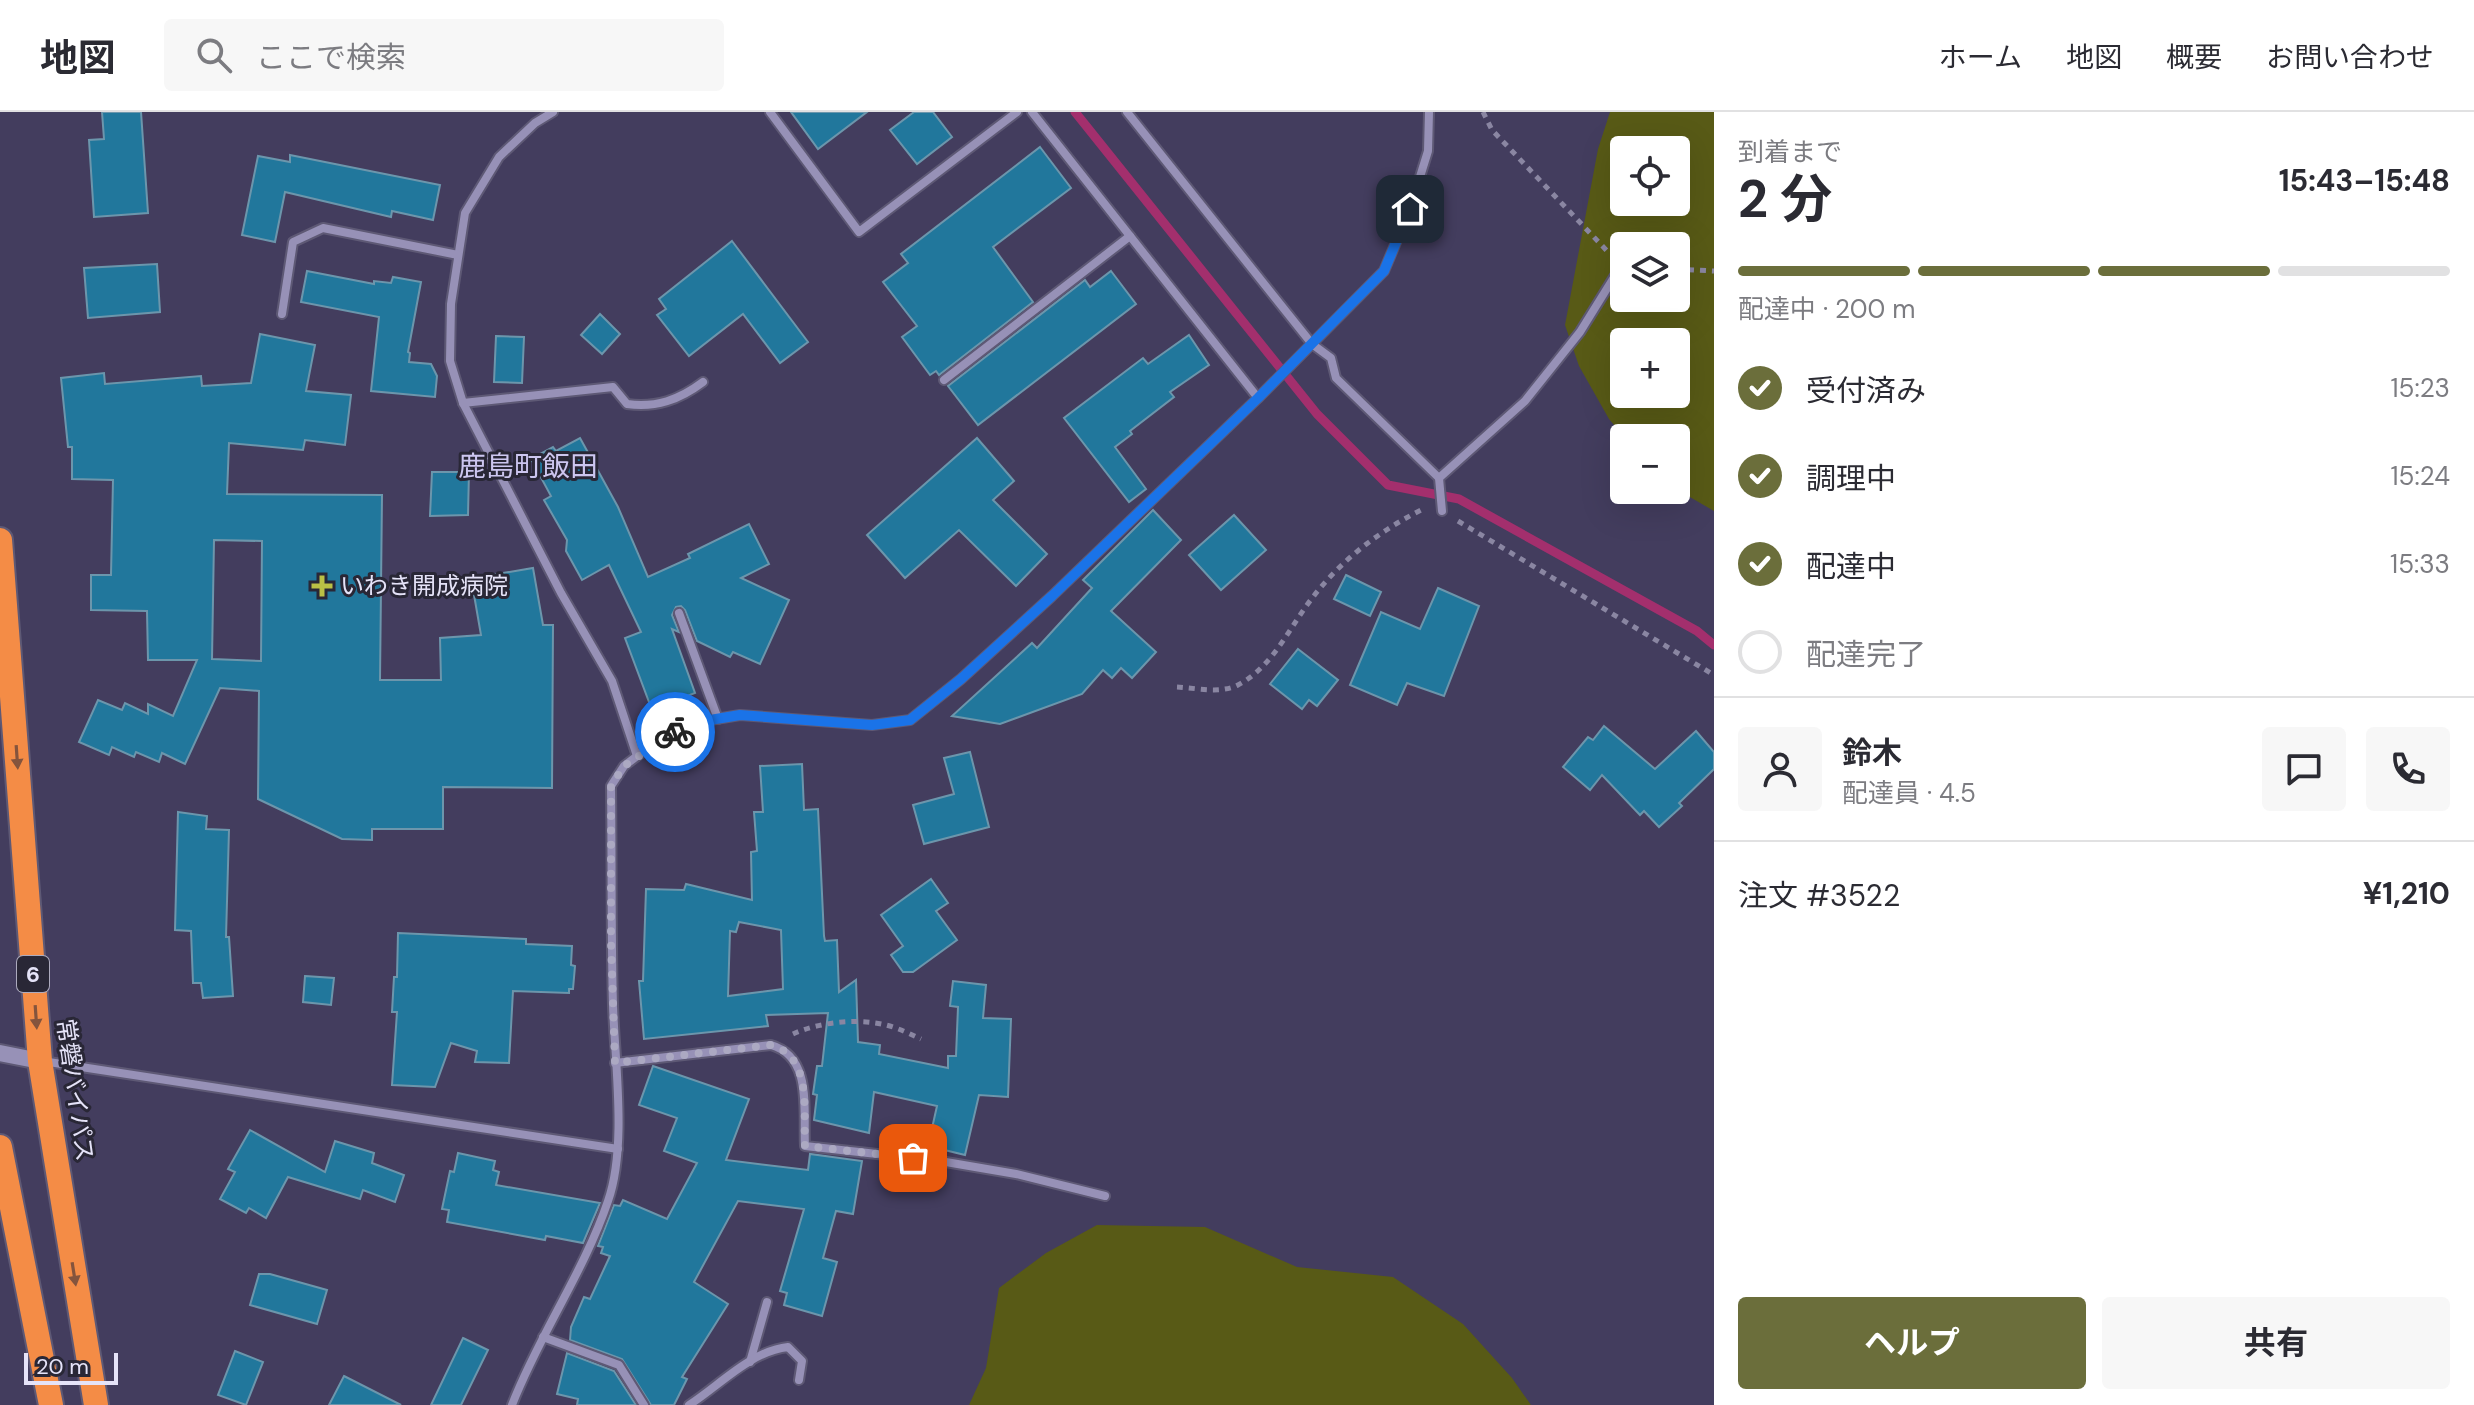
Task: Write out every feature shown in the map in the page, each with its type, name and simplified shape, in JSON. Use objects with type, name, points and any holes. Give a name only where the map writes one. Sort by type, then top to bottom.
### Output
[{"type":"highway","name":"常磐バイパス","points":[[0,540],[40,1061],[96,1405]]},
{"type":"highway","points":[[0,1147],[51,1405]]},
{"type":"street","points":[[553,112],[535,123],[499,157],[465,213],[451,304],[450,361],[463,403],[561,593],[612,681],[637,756]]},
{"type":"street","points":[[770,112],[859,232],[1017,112]]},
{"type":"street","points":[[1032,112],[1258,398]]},
{"type":"street","points":[[1127,112],[1312,344],[1331,358],[1336,378],[1439,478],[1442,511]]},
{"type":"street","points":[[512,1405],[525,1371],[565,1299],[609,1199],[618,1149],[611,942],[611,786],[624,766],[657,741],[692,723],[740,715],[872,725],[910,720],[961,679],[1258,398],[1384,271],[1410,209],[1428,151],[1429,112]]},
{"type":"street","points":[[282,314],[293,242],[323,228],[458,255]]},
{"type":"street","points":[[944,380],[1130,236]]},
{"type":"street","points":[[1439,478],[1525,401],[1580,332],[1610,284]]},
{"type":"street","points":[[463,403],[613,387],[627,404],[647,407],[686,395],[703,382]]},
{"type":"street","points":[[679,613],[718,719]]},
{"type":"street","points":[[615,1063],[771,1045],[785,1049],[802,1072],[805,1146],[940,1161],[1016,1174],[1105,1196]]},
{"type":"street","points":[[0,1053],[618,1149]]},
{"type":"street","points":[[750,1362],[767,1302]]},
{"type":"street","points":[[543,1337],[619,1365],[644,1405]]},
{"type":"street","points":[[689,1405],[750,1362],[776,1349],[788,1347],[802,1361],[799,1380]]},
{"type":"path","points":[[1483,112],[1492,130],[1610,254]]},
{"type":"path","points":[[1690,270],[1714,271]]},
{"type":"path","points":[[1177,687],[1221,690],[1239,685],[1286,640],[1312,598],[1370,540],[1422,509],[1442,511],[1714,675]]},
{"type":"path","points":[[771,1045],[807,1028],[862,1021],[888,1025],[921,1039]]},
{"type":"shaded area","points":[[1610,112],[1714,112],[1714,511],[1690,497],[1690,424],[1613,424],[1579,366],[1565,325],[1598,149]]},
{"type":"shaded area","points":[[1097,1225],[1205,1227],[1297,1267],[1393,1277],[1463,1324],[1512,1378],[1531,1405],[969,1405],[986,1368],[999,1288],[1046,1253]]},
{"type":"building","points":[[102,112],[141,112],[148,213],[94,217],[89,140],[104,139]]},
{"type":"building","points":[[791,112],[867,112],[818,149]]},
{"type":"building","points":[[914,112],[933,112],[952,137],[917,164],[890,130]]},
{"type":"building","points":[[1040,147],[1071,188],[993,247],[1033,302],[939,375],[936,371],[930,375],[902,337],[917,326],[883,282],[908,263],[901,254]]},
{"type":"building","points":[[290,155],[440,185],[433,220],[392,211],[391,217],[285,192],[275,242],[242,235],[258,156],[290,162]]},
{"type":"building","points":[[732,241],[808,342],[780,363],[743,314],[689,356],[657,315],[666,309],[659,299]]},
{"type":"building","points":[[157,264],[160,312],[88,318],[84,268]]},
{"type":"building","points":[[307,271],[374,284],[374,281],[391,283],[393,277],[421,282],[408,352],[409,362],[431,364],[437,376],[435,397],[371,391],[379,317],[301,302]]},
{"type":"building","points":[[1111,271],[1136,304],[978,425],[948,386],[1085,280],[1090,287]]},
{"type":"building","points":[[600,314],[620,334],[602,354],[581,335]]},
{"type":"building","points":[[260,334],[315,345],[306,391],[351,395],[345,445],[305,440],[303,450],[229,443],[227,494],[382,495],[380,680],[441,680],[440,638],[481,635],[473,589],[487,587],[485,576],[533,568],[543,625],[553,625],[552,788],[443,787],[443,829],[372,829],[372,840],[342,839],[258,799],[259,691],[220,688],[185,764],[162,753],[159,762],[136,752],[134,757],[112,747],[109,755],[79,742],[98,700],[122,710],[125,703],[148,714],[148,704],[173,716],[197,660],[148,660],[147,611],[91,610],[91,575],[111,575],[113,480],[72,479],[72,447],[68,447],[61,378],[104,373],[105,384],[201,376],[202,386],[251,383]],"holes":[[[214,540],[262,541],[261,661],[212,659]]]},
{"type":"building","points":[[1189,335],[1209,365],[1170,392],[1174,397],[1130,431],[1132,434],[1115,447],[1146,489],[1129,502],[1064,418],[1143,358],[1148,364]]},
{"type":"building","points":[[496,336],[524,337],[522,383],[494,382]]},
{"type":"building","points":[[580,438],[618,507],[648,577],[690,558],[688,554],[749,524],[769,564],[741,578],[789,600],[760,664],[733,652],[730,657],[697,641],[685,610],[681,606],[676,607],[672,615],[679,632],[672,629],[695,693],[652,710],[625,638],[641,632],[609,565],[582,580],[566,551],[567,540],[544,500],[551,496],[531,459],[553,447],[556,451]]},
{"type":"building","points":[[977,438],[1014,481],[993,500],[1047,554],[1016,586],[959,530],[905,578],[867,535]]},
{"type":"building","points":[[432,472],[469,472],[468,515],[430,516]]},
{"type":"building","points":[[1153,510],[1181,540],[1111,611],[1156,652],[1132,678],[1121,668],[1112,678],[1103,670],[1082,694],[1000,724],[952,716],[1032,643],[1037,648],[1092,588],[1083,580]]},
{"type":"building","points":[[1234,515],[1266,550],[1221,590],[1189,555]]},
{"type":"building","points":[[1346,575],[1381,592],[1370,616],[1334,599]]},
{"type":"building","points":[[1438,588],[1479,606],[1444,696],[1407,683],[1397,705],[1350,685],[1381,612],[1420,629]]},
{"type":"building","points":[[1298,649],[1338,680],[1317,706],[1309,700],[1302,709],[1270,684]]},
{"type":"building","points":[[1604,726],[1655,769],[1696,731],[1714,752],[1714,769],[1659,827],[1644,811],[1640,815],[1602,775],[1590,790],[1563,767],[1588,737],[1593,740]]},
{"type":"building","points":[[970,752],[989,827],[924,844],[913,805],[954,794],[944,758]]},
{"type":"building","points":[[802,764],[804,810],[818,809],[824,936],[825,941],[837,940],[839,992],[856,980],[858,1042],[880,1045],[879,1054],[948,1068],[948,1056],[956,1056],[958,1007],[950,1006],[953,981],[986,985],[983,1018],[1011,1019],[1008,1097],[979,1095],[965,1155],[928,1146],[937,1106],[874,1092],[869,1133],[814,1120],[817,1095],[813,1094],[817,1066],[822,1066],[828,1013],[766,1015],[768,1026],[644,1039],[639,981],[643,981],[646,889],[684,890],[686,884],[752,900],[751,852],[757,851],[754,812],[763,812],[760,766]],"holes":[[[739,922],[781,930],[783,989],[728,996],[730,931],[736,932]]]},
{"type":"building","points":[[178,812],[207,816],[206,829],[229,830],[226,937],[229,937],[233,996],[203,998],[201,983],[193,983],[191,931],[175,930]]},
{"type":"building","points":[[931,879],[948,903],[936,911],[957,940],[913,972],[903,972],[891,955],[903,946],[881,915]]},
{"type":"building","points":[[398,933],[526,939],[526,944],[572,946],[571,965],[575,966],[573,989],[569,989],[569,993],[513,991],[509,1063],[475,1062],[477,1051],[451,1043],[435,1087],[392,1085],[397,1012],[392,1012]]},
{"type":"building","points":[[305,976],[334,978],[331,1005],[303,1002]]},
{"type":"building","points":[[653,1066],[749,1099],[726,1160],[808,1170],[810,1154],[862,1161],[853,1214],[836,1211],[823,1258],[837,1262],[822,1316],[784,1305],[787,1293],[780,1291],[804,1209],[738,1201],[694,1282],[728,1304],[682,1377],[687,1379],[674,1405],[651,1405],[622,1359],[570,1340],[571,1327],[584,1297],[590,1299],[610,1256],[601,1253],[603,1247],[598,1246],[614,1205],[620,1206],[623,1200],[667,1219],[697,1163],[664,1151],[677,1118],[639,1105]]},
{"type":"building","points":[[250,1130],[325,1172],[335,1141],[374,1153],[372,1163],[404,1175],[395,1202],[363,1190],[360,1199],[288,1177],[266,1218],[249,1208],[246,1213],[220,1199],[235,1172],[228,1169]]},
{"type":"building","points":[[458,1153],[495,1161],[493,1170],[499,1172],[496,1185],[600,1203],[583,1243],[546,1236],[545,1240],[447,1222],[449,1210],[442,1209],[450,1171],[454,1172]]},
{"type":"building","points":[[259,1274],[270,1274],[327,1290],[317,1324],[250,1305]]},
{"type":"building","points":[[463,1338],[488,1350],[461,1405],[431,1405]]},
{"type":"building","points":[[235,1351],[263,1362],[246,1405],[218,1395]]},
{"type":"building","points":[[567,1353],[614,1371],[636,1405],[577,1405],[578,1399],[557,1394]]},
{"type":"building","points":[[344,1376],[401,1405],[329,1405]]},
{"type":"waterway","points":[[1075,112],[1317,414],[1388,485],[1459,499],[1697,631],[1714,645]]},
{"type":"way so far","points":[[675,732],[657,741],[624,766],[611,786],[615,1063],[771,1045],[785,1049],[802,1072],[805,1146],[913,1158]]},
{"type":"place","name":"いわき開成病院","points":[[322,586]]},
{"type":"district","name":"鹿島町飯田","points":[[528,466]]},
{"type":"route","points":[[675,732],[692,723],[740,715],[872,725],[910,720],[961,679],[1052,596],[1258,398],[1384,271],[1410,209]]}]
